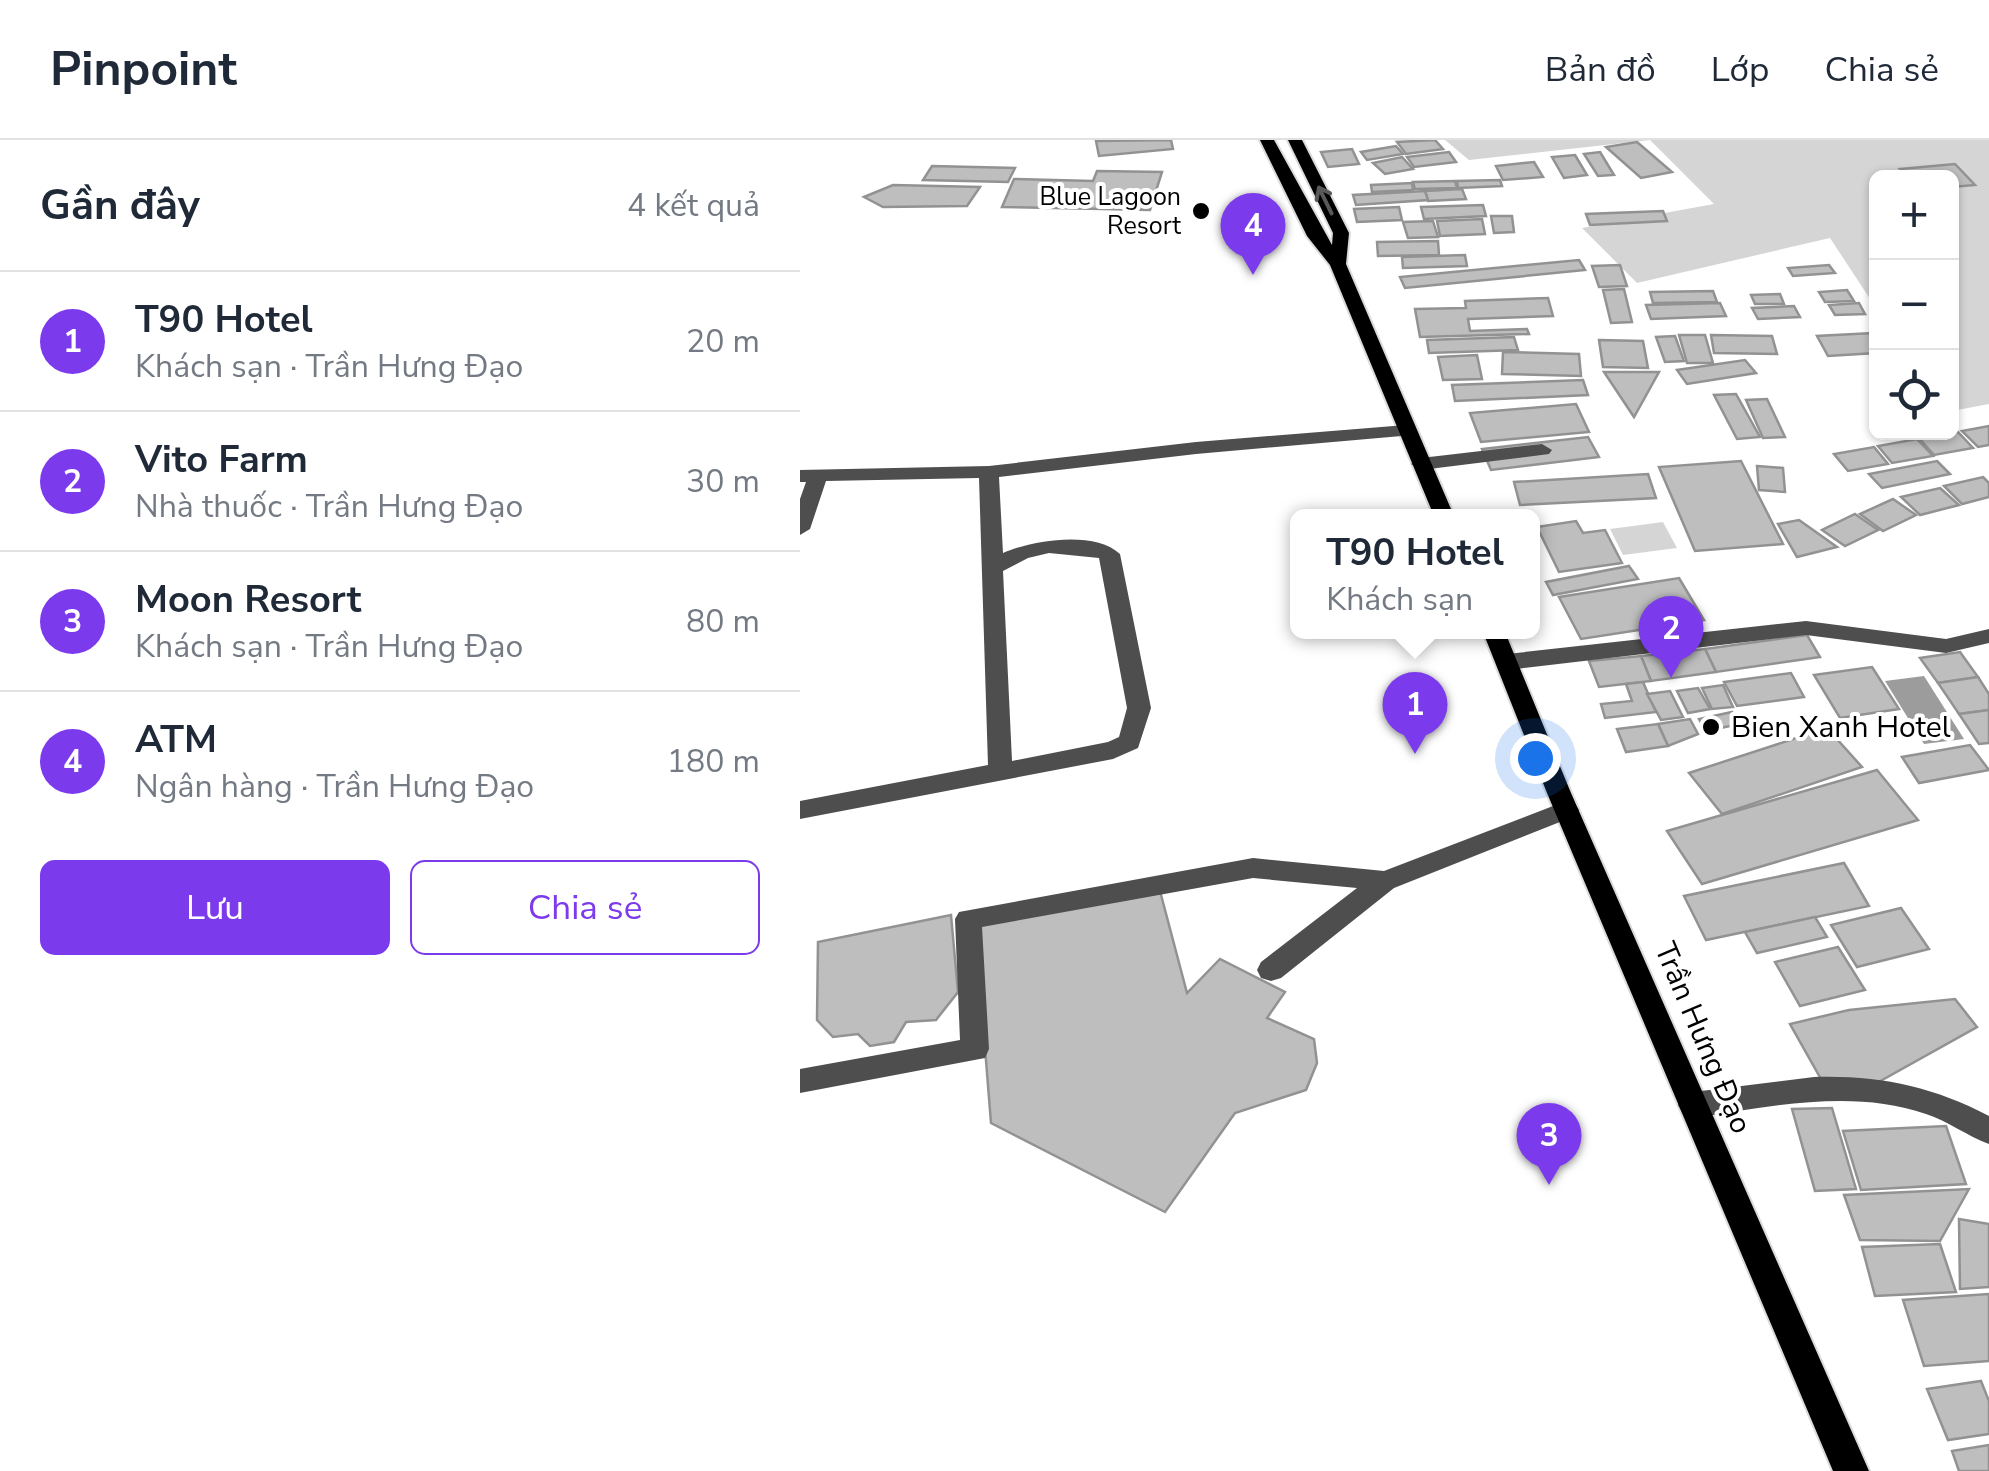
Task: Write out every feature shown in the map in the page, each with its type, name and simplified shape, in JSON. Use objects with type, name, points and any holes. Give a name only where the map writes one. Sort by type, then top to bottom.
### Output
[{"type":"main road","points":[[1267,140],[1315,236],[1338,264],[1441,509]]},
{"type":"main road","points":[[1295,140],[1341,233],[1338,264]]},
{"type":"main road","name":"Trần Hưng Đạo","points":[[1497,639],[1566,810],[1852,1471]]},
{"type":"street","points":[[800,529],[809,476],[989,472],[1196,448],[1406,431]]},
{"type":"street","points":[[1421,464],[1542,450]]},
{"type":"street","points":[[989,472],[1000,770]]},
{"type":"street","points":[[800,810],[1113,750],[1130,742],[1140,708],[1108,554],[1081,546],[1019,550],[993,568]]},
{"type":"street","points":[[1507,662],[1806,628],[1946,646],[1989,636]]},
{"type":"street","points":[[1270,970],[1385,881],[1566,810]]},
{"type":"street","points":[[800,1081],[974,1049],[968,919],[1253,868],[1385,881]]},
{"type":"street","points":[[1694,1105],[1803,1090],[1876,1091],[1933,1102],[1989,1131]]},
{"type":"shaded area","points":[[1445,140],[1650,140],[1469,160]]},
{"type":"shaded area","points":[[1650,140],[1989,140],[1989,404],[1959,410],[1959,170],[1869,170],[1869,297],[1830,238],[1637,283],[1582,228],[1714,204]]},
{"type":"shaded area","points":[[1663,522],[1677,548],[1623,555],[1610,529]]},
{"type":"shaded area","points":[[1924,676],[1964,739],[1924,744],[1885,681]]},
{"type":"building","points":[[1171,140],[1173,149],[1099,156],[1096,141]]},
{"type":"building","points":[[1435,140],[1443,149],[1406,154],[1397,142]]},
{"type":"building","points":[[1637,142],[1672,172],[1641,178],[1606,147]]},
{"type":"building","points":[[1396,146],[1403,154],[1367,160],[1361,152]]},
{"type":"building","points":[[1352,149],[1359,164],[1328,167],[1321,152]]},
{"type":"building","points":[[1449,152],[1456,162],[1414,167],[1407,157]]},
{"type":"building","points":[[1600,152],[1614,175],[1598,176],[1584,154]]},
{"type":"building","points":[[1575,155],[1587,175],[1564,178],[1552,157]]},
{"type":"building","points":[[1402,157],[1413,169],[1385,174],[1373,163]]},
{"type":"building","points":[[1534,162],[1543,177],[1503,180],[1496,166]]},
{"type":"building","points":[[1955,164],[1975,185],[1959,186],[1959,170],[1900,169]]},
{"type":"building","points":[[932,166],[1015,168],[1008,182],[923,180]]},
{"type":"building","points":[[1097,171],[1162,172],[1150,210],[1002,207],[1014,179],[1093,181]]},
{"type":"building","points":[[1500,180],[1502,186],[1458,188],[1457,181]]},
{"type":"building","points":[[1455,181],[1457,188],[1415,189],[1413,182]]},
{"type":"building","points":[[1412,183],[1413,190],[1372,192],[1371,185]]},
{"type":"building","points":[[893,185],[980,187],[967,206],[883,207],[864,197]]},
{"type":"building","points":[[1462,189],[1466,199],[1428,201],[1425,191]]},
{"type":"building","points":[[1425,191],[1428,200],[1356,205],[1353,195]]},
{"type":"building","points":[[1483,205],[1486,216],[1424,219],[1421,207]]},
{"type":"building","points":[[1399,207],[1402,220],[1357,222],[1354,209]]},
{"type":"building","points":[[1663,211],[1667,221],[1590,225],[1586,214]]},
{"type":"building","points":[[1491,216],[1512,216],[1514,232],[1494,233]]},
{"type":"building","points":[[1482,219],[1485,234],[1440,236],[1437,221]]},
{"type":"building","points":[[1433,221],[1438,237],[1408,238],[1403,222]]},
{"type":"building","points":[[1438,241],[1439,255],[1378,256],[1377,242]]},
{"type":"building","points":[[1465,255],[1467,266],[1403,268],[1402,257]]},
{"type":"building","points":[[1579,260],[1585,270],[1405,288],[1400,277]]},
{"type":"building","points":[[1620,265],[1627,286],[1599,287],[1592,266]]},
{"type":"building","points":[[1829,265],[1835,273],[1793,276],[1788,268]]},
{"type":"building","points":[[1624,289],[1632,322],[1611,323],[1603,290]]},
{"type":"building","points":[[1847,290],[1854,301],[1825,302],[1819,292]]},
{"type":"building","points":[[1713,291],[1717,302],[1653,303],[1650,292]]},
{"type":"building","points":[[1780,294],[1784,304],[1755,304],[1751,295]]},
{"type":"building","points":[[1548,298],[1553,316],[1468,319],[1470,331],[1527,329],[1529,334],[1420,337],[1415,309],[1466,308],[1465,301]]},
{"type":"building","points":[[1720,303],[1726,316],[1651,319],[1646,305]]},
{"type":"building","points":[[1859,303],[1865,314],[1835,315],[1829,305]]},
{"type":"building","points":[[1794,306],[1800,317],[1758,319],[1752,308]]},
{"type":"building","points":[[1869,333],[1869,353],[1828,356],[1817,336]]},
{"type":"building","points":[[1679,335],[1705,335],[1713,363],[1687,363]]},
{"type":"building","points":[[1711,335],[1772,336],[1777,354],[1714,353]]},
{"type":"building","points":[[1675,336],[1684,361],[1665,362],[1656,337]]},
{"type":"building","points":[[1514,337],[1518,350],[1429,353],[1427,340]]},
{"type":"building","points":[[1599,340],[1643,341],[1648,368],[1603,367]]},
{"type":"building","points":[[1503,352],[1579,354],[1581,376],[1502,374]]},
{"type":"building","points":[[1477,355],[1482,379],[1443,380],[1438,357]]},
{"type":"building","points":[[1745,360],[1756,373],[1687,384],[1677,370]]},
{"type":"building","points":[[1604,372],[1659,372],[1634,417]]},
{"type":"building","points":[[1583,380],[1588,395],[1455,401],[1452,385]]},
{"type":"building","points":[[1736,394],[1760,437],[1737,439],[1714,395]]},
{"type":"building","points":[[1767,399],[1785,437],[1763,438],[1746,400]]},
{"type":"building","points":[[1576,404],[1589,432],[1481,442],[1470,413]]},
{"type":"building","points":[[1989,426],[1989,445],[1978,447],[1962,431]]},
{"type":"building","points":[[1959,433],[1973,448],[1934,455],[1921,440],[1959,440]]},
{"type":"building","points":[[1588,437],[1599,457],[1491,470],[1482,449]]},
{"type":"building","points":[[1918,440],[1933,456],[1892,463],[1878,446]]},
{"type":"building","points":[[1874,447],[1888,464],[1848,471],[1834,454]]},
{"type":"building","points":[[1741,461],[1783,544],[1695,551],[1659,467]]},
{"type":"building","points":[[1937,461],[1950,474],[1882,488],[1869,474]]},
{"type":"building","points":[[1757,466],[1783,468],[1785,492],[1759,490]]},
{"type":"building","points":[[1648,474],[1656,498],[1520,505],[1514,482]]},
{"type":"building","points":[[1983,477],[1989,483],[1989,497],[1962,504],[1944,486]]},
{"type":"building","points":[[1940,488],[1959,505],[1920,515],[1901,497]]},
{"type":"building","points":[[1893,499],[1916,515],[1883,531],[1860,514]]},
{"type":"building","points":[[1855,514],[1878,530],[1845,546],[1822,530]]},
{"type":"building","points":[[1799,520],[1837,547],[1797,557],[1778,524]]},
{"type":"building","points":[[1576,521],[1583,533],[1605,530],[1622,563],[1559,572],[1540,527]]},
{"type":"building","points":[[1629,566],[1638,579],[1553,595],[1546,582]]},
{"type":"building","points":[[1679,578],[1704,620],[1581,639],[1559,597]]},
{"type":"building","points":[[1807,635],[1820,657],[1716,672],[1705,649]]},
{"type":"building","points":[[1705,649],[1716,672],[1651,681],[1641,656]]},
{"type":"building","points":[[1960,652],[1978,677],[1938,683],[1920,658]]},
{"type":"building","points":[[1641,656],[1651,681],[1599,687],[1589,661]]},
{"type":"building","points":[[1872,667],[1899,709],[1840,718],[1814,675]]},
{"type":"building","points":[[1791,673],[1804,697],[1737,706],[1724,682]]},
{"type":"building","points":[[1978,677],[1989,694],[1989,710],[1959,714],[1938,683]]},
{"type":"building","points":[[1643,682],[1656,712],[1605,718],[1601,704],[1632,701],[1626,684]]},
{"type":"building","points":[[1723,685],[1733,707],[1712,709],[1702,688]]},
{"type":"building","points":[[1698,688],[1710,709],[1688,713],[1677,691]]},
{"type":"building","points":[[1670,691],[1683,717],[1661,720],[1647,694]]},
{"type":"building","points":[[1989,710],[1989,743],[1979,744],[1959,714]]},
{"type":"building","points":[[1732,712],[1740,724],[1706,731],[1699,719]]},
{"type":"building","points":[[1690,719],[1698,734],[1668,746],[1658,724]]},
{"type":"building","points":[[1658,724],[1668,746],[1626,752],[1617,729]]},
{"type":"building","points":[[1827,728],[1862,767],[1722,814],[1689,773]]},
{"type":"building","points":[[1970,745],[1989,770],[1919,783],[1902,757]]},
{"type":"building","points":[[1877,770],[1918,820],[1702,884],[1667,831]]},
{"type":"building","points":[[1844,863],[1869,906],[1706,940],[1684,896]]},
{"type":"building","points":[[1160,891],[1187,993],[1220,959],[1285,992],[1267,1018],[1314,1039],[1317,1063],[1306,1090],[1235,1113],[1165,1212],[991,1123],[975,923]]},
{"type":"building","points":[[1901,908],[1929,949],[1857,967],[1831,925]]},
{"type":"building","points":[[951,915],[958,992],[936,1020],[906,1022],[894,1042],[870,1046],[858,1034],[833,1037],[817,1020],[818,942]]},
{"type":"building","points":[[1815,917],[1827,937],[1757,953],[1745,932]]},
{"type":"building","points":[[1838,947],[1865,990],[1800,1006],[1775,962]]},
{"type":"building","points":[[1955,999],[1977,1027],[1875,1084],[1821,1079],[1790,1024],[1849,1010]]},
{"type":"building","points":[[1832,1108],[1856,1189],[1815,1191],[1792,1109]]},
{"type":"building","points":[[1946,1126],[1966,1184],[1861,1190],[1843,1131]]},
{"type":"building","points":[[1969,1189],[1940,1241],[1860,1240],[1844,1195]]},
{"type":"building","points":[[1959,1219],[1989,1224],[1989,1287],[1960,1289]]},
{"type":"building","points":[[1940,1244],[1956,1292],[1875,1296],[1862,1247]]},
{"type":"building","points":[[1989,1294],[1989,1361],[1924,1366],[1903,1300]]},
{"type":"building","points":[[1981,1381],[1989,1401],[1989,1434],[1948,1440],[1927,1389]]},
{"type":"building","points":[[1989,1445],[1989,1471],[1959,1471],[1952,1451]]},
{"type":"place","name":"Blue Lagoon Resort","points":[[1201,211]]},
{"type":"place","name":"ATM","points":[[1253,275]]},
{"type":"place","name":"Vito Farm","points":[[1671,678]]},
{"type":"place","name":"Bien Xanh Hotel","points":[[1711,727]]},
{"type":"place","name":"T90 Hotel","points":[[1415,754]]},
{"type":"place","name":"Moon Resort","points":[[1549,1185]]}]
